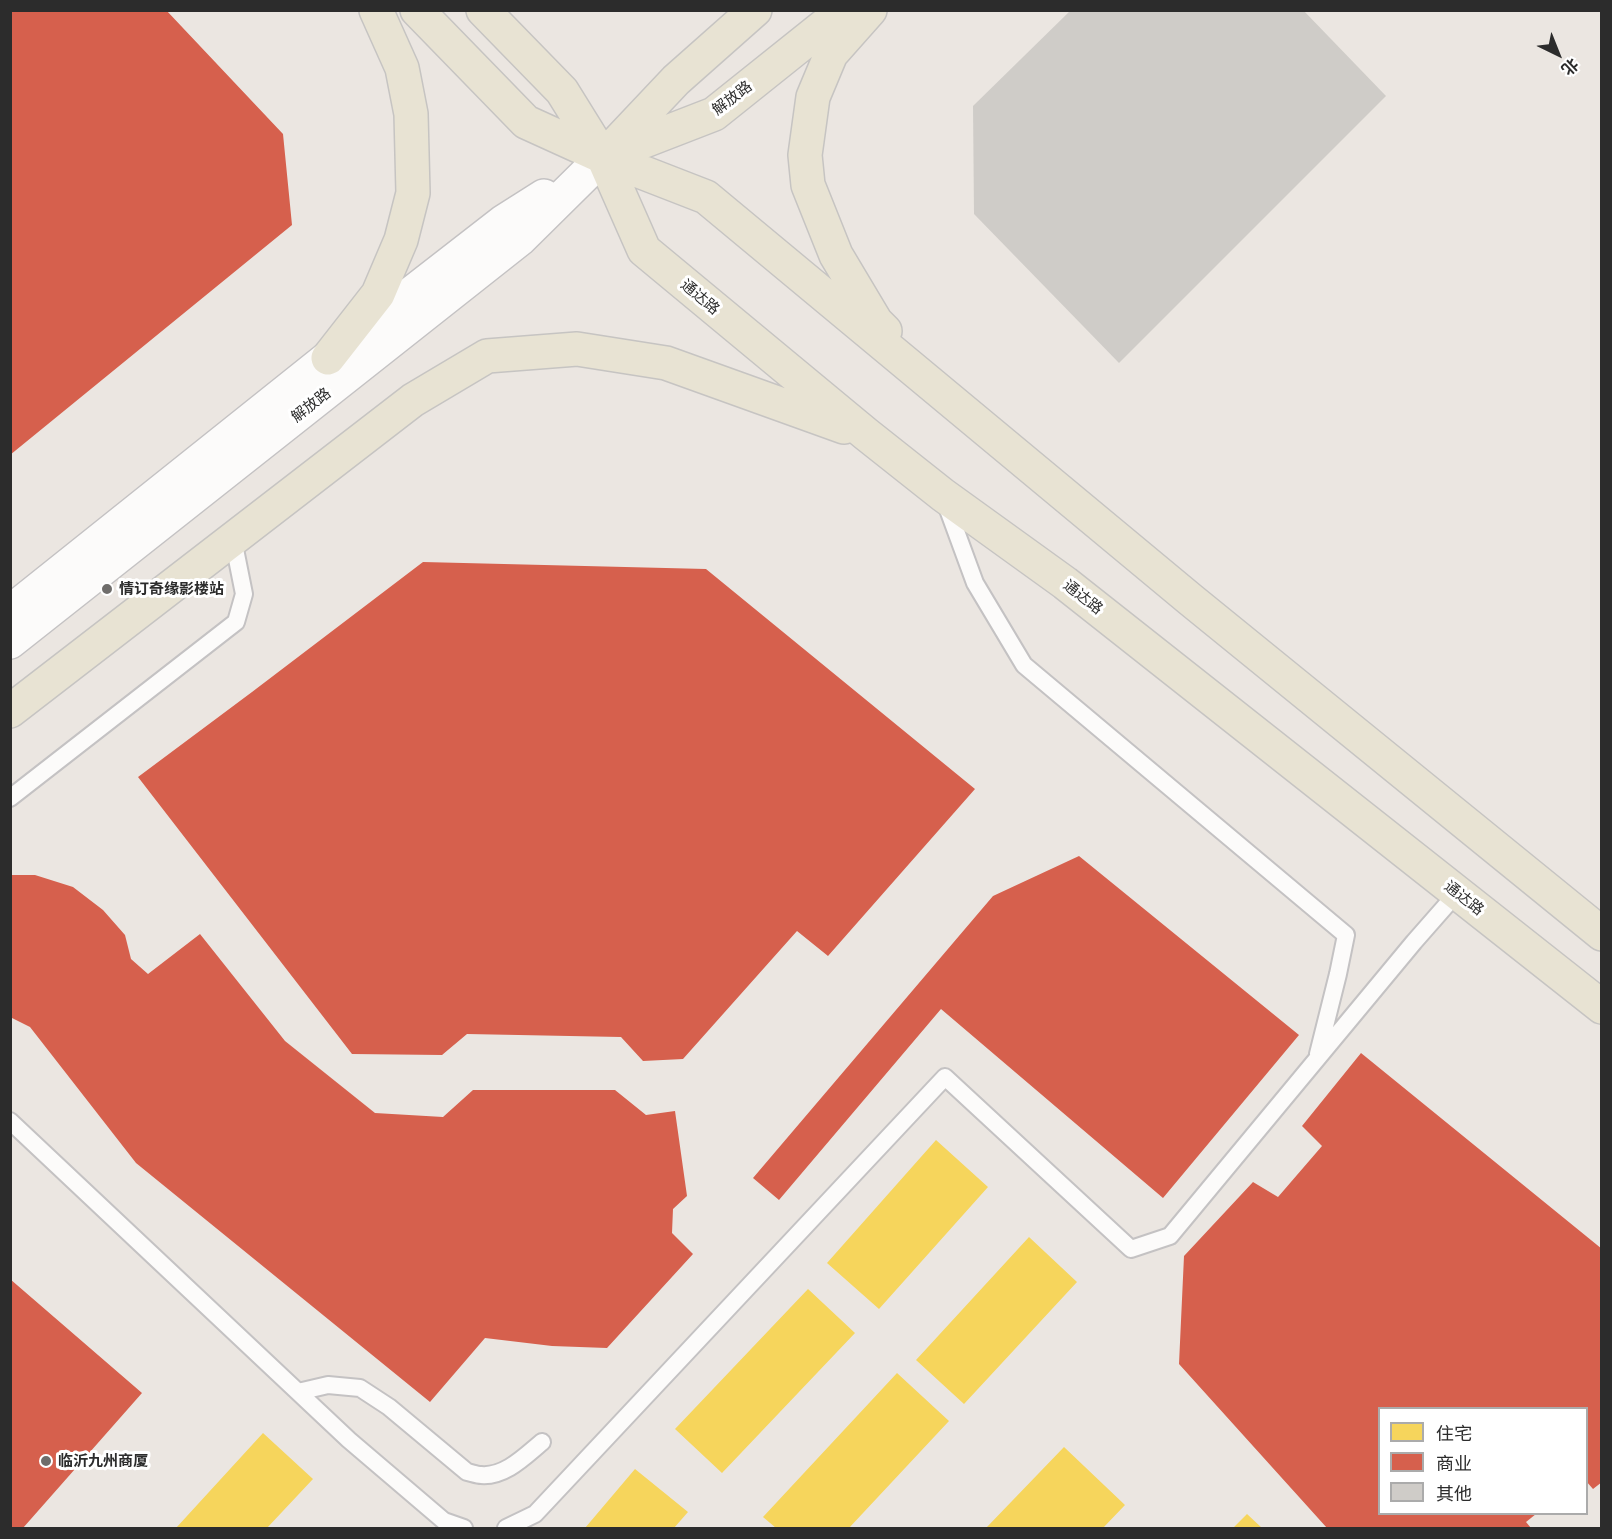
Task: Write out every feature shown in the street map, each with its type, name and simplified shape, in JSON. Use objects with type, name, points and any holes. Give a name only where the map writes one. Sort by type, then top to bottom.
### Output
[{"type":"main road","points":[[328,358],[378,294],[401,240],[413,193],[411,114],[402,68],[376,10]]},
{"type":"main road","points":[[417,10],[526,122],[603,157],[706,197],[1191,600],[1602,934]]},
{"type":"main road","name":"通达路","points":[[483,10],[562,91],[603,157],[644,250],[943,495],[1065,583],[1602,1007]]},
{"type":"main road","name":"解放路","points":[[10,642],[520,239],[603,157],[676,80],[755,10]]},
{"type":"main road","name":"解放路","points":[[10,612],[328,358],[503,222],[603,157],[714,114],[844,10]]},
{"type":"main road","points":[[870,10],[831,54],[813,97],[806,154],[808,185],[836,255],[876,322],[964,411]]},
{"type":"main road","points":[[10,711],[413,400],[487,356],[578,349],[666,363],[866,434]]},
{"type":"lane","points":[[943,495],[975,583],[1024,665],[1346,936],[1317,1059]]},
{"type":"lane","points":[[10,798],[236,622],[244,594],[233,539]]},
{"type":"lane","points":[[506,1528],[535,1514],[945,1077],[1131,1249],[1170,1236],[1457,893]]},
{"type":"lane","points":[[10,1121],[349,1440],[444,1521],[464,1528]]},
{"type":"lane","points":[[298,1392],[328,1385],[360,1388],[389,1407],[467,1472],[483,1476],[501,1472],[516,1464],[542,1442]]},
{"type":"building: 住宅","points":[[936,1140],[988,1187],[879,1309],[827,1263]]},
{"type":"building: 住宅","points":[[1029,1237],[1077,1282],[964,1404],[916,1360]]},
{"type":"building: 住宅","points":[[808,1289],[855,1333],[722,1473],[675,1429]]},
{"type":"building: 住宅","points":[[897,1373],[949,1421],[849,1528],[776,1528],[763,1517]]},
{"type":"building: 住宅","points":[[263,1433],[313,1479],[267,1528],[176,1528]]},
{"type":"building: 住宅","points":[[1064,1447],[1125,1505],[1103,1528],[986,1528]]},
{"type":"building: 住宅","points":[[635,1469],[688,1512],[674,1528],[585,1528]]},
{"type":"building: 住宅","points":[[1247,1514],[1262,1528],[1233,1528]]},
{"type":"building: 商业","points":[[10,10],[166,10],[283,134],[292,225],[10,455]]},
{"type":"building: 商业","points":[[423,562],[706,569],[975,789],[828,956],[797,931],[683,1059],[643,1061],[621,1037],[467,1034],[442,1055],[352,1054],[138,777]]},
{"type":"building: 商业","points":[[1079,856],[1299,1035],[1163,1198],[941,1009],[779,1200],[753,1178],[993,896]]},
{"type":"building: 商业","points":[[10,875],[35,875],[73,887],[103,910],[125,935],[131,959],[148,974],[200,934],[285,1041],[375,1113],[443,1117],[473,1090],[615,1090],[646,1115],[675,1111],[687,1196],[673,1209],[672,1233],[693,1254],[607,1348],[552,1346],[485,1338],[430,1402],[136,1163],[30,1027],[10,1017]]},
{"type":"building: 商业","points":[[1361,1053],[1602,1249],[1602,1482],[1593,1489],[1588,1483],[1588,1407],[1378,1407],[1378,1515],[1535,1515],[1526,1522],[1531,1528],[1327,1528],[1179,1364],[1184,1256],[1253,1182],[1278,1197],[1322,1146],[1302,1126]]},
{"type":"building: 商业","name":"临沂九州商厦","points":[[10,1279],[142,1393],[23,1528],[10,1528]]},
{"type":"building: 其他","points":[[1071,10],[1303,10],[1386,96],[1119,363],[974,214],[973,106]]},
{"type":"place","name":"情订奇缘影楼站","points":[[107,589]]},
{"type":"place","name":"临沂九州商厦","points":[[46,1461]]}]
